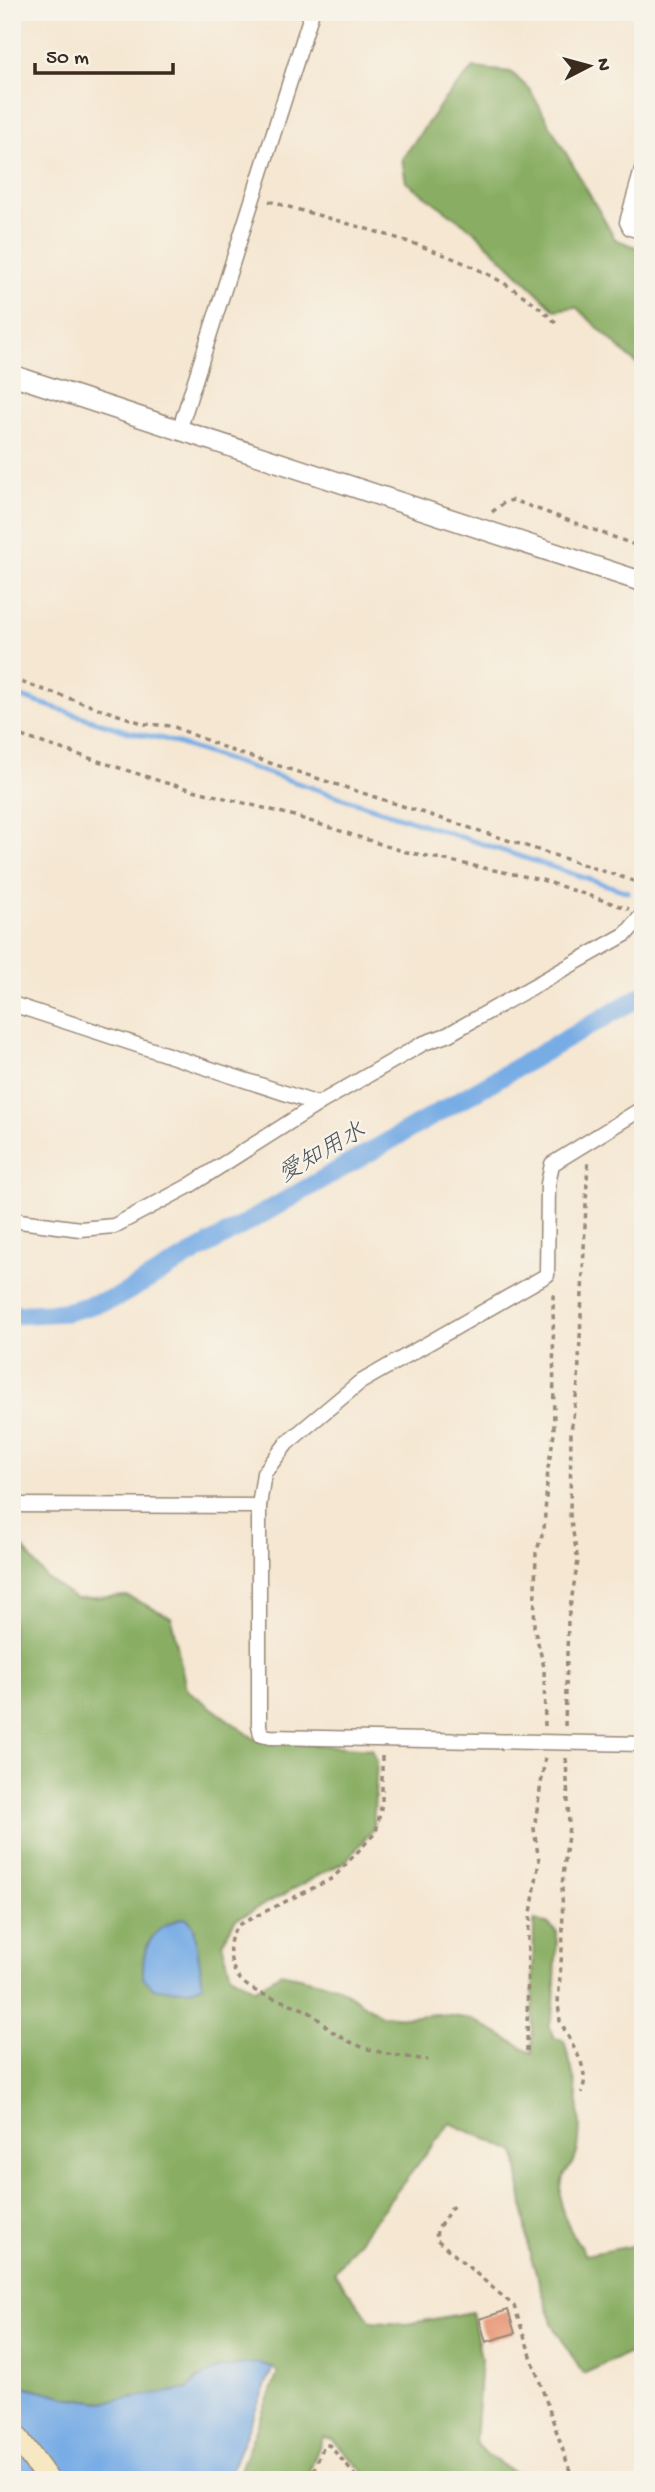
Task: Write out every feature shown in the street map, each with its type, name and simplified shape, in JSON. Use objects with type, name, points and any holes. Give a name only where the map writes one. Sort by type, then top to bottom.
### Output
[{"type":"main road","points":[[12,2430],[48,2480]]},
{"type":"street","points":[[179,431],[312,12]]},
{"type":"street","points":[[643,166],[627,222],[630,228],[643,232]]},
{"type":"street","points":[[12,376],[643,582]]},
{"type":"street","points":[[12,1220],[80,1229],[114,1226],[189,1186],[318,1104],[424,1043],[447,1035],[626,934],[636,912]]},
{"type":"street","points":[[12,1004],[318,1104]]},
{"type":"street","points":[[643,1108],[554,1161],[549,1170],[547,1275],[359,1383],[287,1443],[264,1473],[259,1506],[261,1735],[382,1740],[643,1744]]},
{"type":"street","points":[[12,1504],[259,1506]]},
{"type":"path","points":[[254,197],[444,254],[513,289],[557,324]]},
{"type":"path","points":[[480,528],[491,513],[505,502],[513,500],[643,548]]},
{"type":"path","points":[[12,679],[145,724],[172,726],[230,750],[643,884]]},
{"type":"path","points":[[12,733],[166,783],[291,816],[402,851],[542,880],[636,912]]},
{"type":"path","points":[[582,2093],[585,2079],[581,2062],[560,2021],[558,2003],[563,1936],[562,1885],[569,1826],[565,1743],[568,1619],[578,1561],[570,1516],[571,1431],[578,1383],[589,1139]]},
{"type":"path","points":[[527,2051],[528,1933],[539,1861],[534,1829],[546,1743],[544,1667],[534,1627],[536,1553],[544,1529],[548,1468],[554,1434],[555,1295],[547,1275]]},
{"type":"path","points":[[382,1740],[382,1803],[376,1832],[333,1878],[238,1925],[231,1935],[229,1950],[233,1973],[243,1984],[311,2013],[332,2032],[362,2048],[381,2054],[428,2060]]},
{"type":"path","points":[[453,2206],[437,2230],[436,2239],[514,2306],[573,2480]]},
{"type":"path","points":[[310,2480],[324,2445],[329,2445],[359,2480]]},
{"type":"green space","points":[[474,68],[511,72],[530,90],[615,239],[643,250],[643,370],[576,307],[555,310],[475,232],[406,182],[402,159],[444,100]]},
{"type":"green space","points":[[12,1533],[46,1578],[76,1599],[127,1596],[171,1617],[186,1689],[256,1740],[371,1749],[377,1761],[373,1829],[346,1861],[235,1920],[222,1943],[231,1975],[255,1989],[281,1973],[334,1985],[381,2015],[407,2017],[437,2014],[472,2019],[532,2053],[534,1921],[547,1923],[557,1932],[554,2006],[549,2027],[554,2038],[564,2041],[575,2082],[580,2125],[576,2157],[562,2181],[561,2202],[570,2229],[585,2255],[643,2244],[643,2347],[583,2374],[553,2325],[529,2251],[516,2152],[450,2123],[334,2272],[371,2322],[407,2324],[472,2312],[481,2359],[475,2442],[487,2455],[526,2480],[371,2480],[332,2439],[323,2437],[306,2480],[236,2480],[278,2373],[273,2367],[197,2379],[188,2389],[103,2402],[70,2398],[12,2383]]},
{"type":"water","points":[[182,1918],[188,1919],[194,1927],[203,1985],[191,1990],[155,1989],[143,1978],[147,1947],[163,1927]]},
{"type":"water","points":[[258,2363],[273,2367],[227,2480],[50,2480],[12,2473],[12,2383],[70,2398],[103,2402],[188,2389],[211,2372],[229,2366]]},
{"type":"building","points":[[508,2310],[515,2333],[486,2342],[479,2319]]},
{"type":"waterway","points":[[12,694],[129,732],[164,739],[628,892]]},
{"type":"waterway","name":"愛知用水","points":[[12,1315],[66,1312],[116,1298],[643,995]]}]
